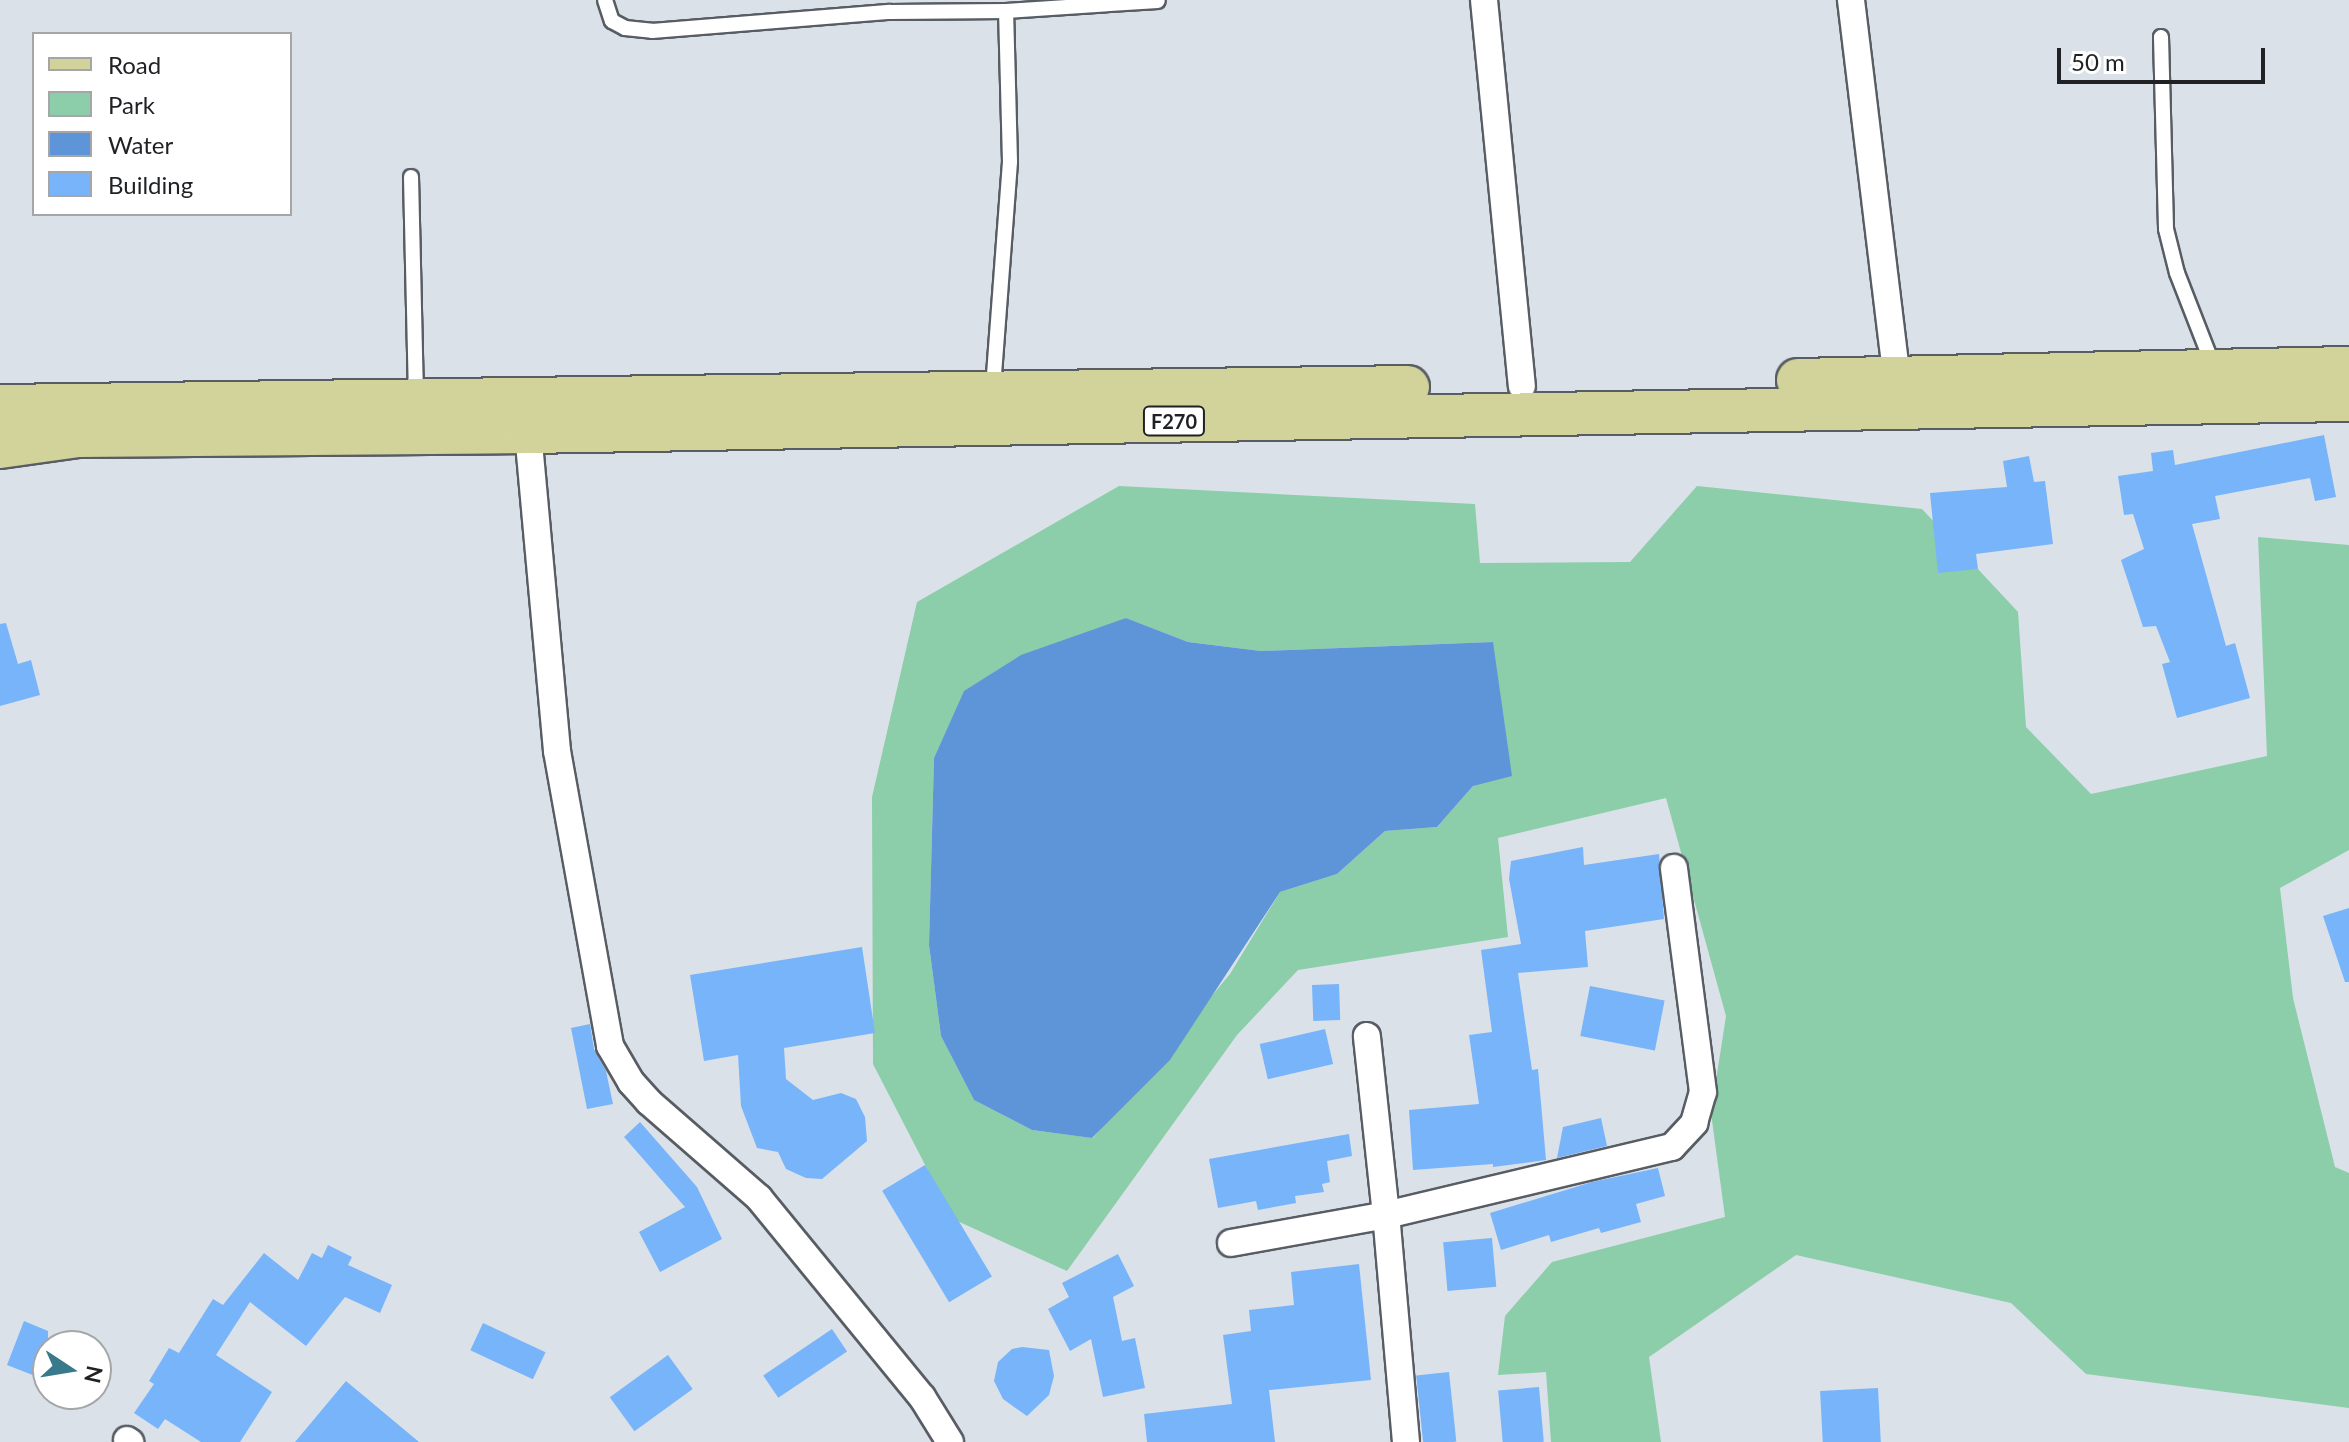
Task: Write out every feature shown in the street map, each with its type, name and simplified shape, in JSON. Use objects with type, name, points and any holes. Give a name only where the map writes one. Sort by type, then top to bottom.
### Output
[{"type":"main road","name":"F270","points":[[0,406],[1522,386],[2349,368]]},
{"type":"main road","name":"F270","points":[[0,447],[13,442],[78,436],[528,432],[2349,400]]},
{"type":"street","points":[[1484,0],[1522,386]]},
{"type":"street","points":[[1851,0],[1897,378]]},
{"type":"street","points":[[528,432],[557,751],[610,1046],[631,1082],[649,1102],[759,1198],[922,1397],[950,1442]]},
{"type":"street","points":[[1231,1243],[1386,1215],[1672,1147],[1694,1123],[1703,1092],[1674,868]]},
{"type":"street","points":[[1367,1036],[1406,1442]]},
{"type":"lane","points":[[605,0],[612,21],[625,28],[652,31],[890,12],[1006,11],[1158,1]]},
{"type":"lane","points":[[993,393],[1010,162],[1006,11]]},
{"type":"lane","points":[[2161,37],[2166,229],[2177,273],[2216,372]]},
{"type":"lane","points":[[411,177],[416,400]]},
{"type":"green space","points":[[1119,486],[1475,504],[1480,563],[1630,562],[1697,486],[1922,509],[2018,612],[2026,727],[2091,794],[2267,756],[2258,537],[2349,545],[2349,850],[2280,888],[2293,998],[2335,1167],[2349,1173],[2349,1408],[2086,1374],[2011,1303],[1796,1255],[1649,1357],[1661,1442],[1551,1442],[1546,1372],[1498,1375],[1505,1316],[1552,1262],[1725,1217],[1711,1113],[1726,1016],[1666,798],[1498,838],[1508,937],[1298,970],[1237,1035],[1067,1271],[953,1219],[873,1064],[872,797],[917,602]],"holes":[[[1126,618],[1188,642],[1261,651],[1493,642],[1473,786],[1437,827],[1385,831],[1337,874],[1280,892],[1230,974],[1093,1138],[1032,1130],[974,1100],[941,1036],[929,945],[934,758],[964,692]]]},
{"type":"water","points":[[1126,618],[1188,642],[1261,651],[1493,642],[1512,776],[1473,786],[1437,827],[1385,831],[1337,874],[1280,892],[1170,1060],[1092,1138],[1032,1130],[974,1100],[941,1036],[929,945],[934,758],[964,691],[1021,655]]},
{"type":"building","points":[[2324,435],[2336,497],[2315,501],[2310,478],[2215,496],[2220,519],[2192,524],[2226,646],[2235,643],[2250,698],[2177,718],[2162,664],[2170,662],[2156,626],[2143,627],[2121,560],[2144,549],[2133,514],[2124,515],[2118,476],[2153,471],[2151,453],[2173,450],[2175,465]]},
{"type":"building","points":[[2029,456],[2034,482],[2045,481],[2053,544],[1976,554],[1978,569],[1938,573],[1930,493],[2007,487],[2003,461]]},
{"type":"building","points":[[6,623],[18,664],[31,660],[40,695],[0,706],[0,624]]},
{"type":"building","points":[[1583,847],[1584,865],[1659,854],[1664,919],[1585,931],[1588,967],[1518,973],[1532,1070],[1538,1069],[1546,1160],[1493,1167],[1493,1164],[1413,1170],[1409,1110],[1479,1104],[1469,1035],[1492,1032],[1481,950],[1521,944],[1509,879],[1511,861]]},
{"type":"building","points":[[2349,908],[2349,982],[2345,982],[2323,916]]},
{"type":"building","points":[[862,947],[875,1033],[784,1048],[786,1079],[813,1100],[841,1093],[856,1099],[865,1117],[867,1141],[822,1179],[806,1178],[786,1169],[778,1152],[757,1148],[741,1106],[738,1055],[704,1061],[690,975]]},
{"type":"building","points":[[1339,984],[1340,1020],[1313,1021],[1312,985]]},
{"type":"building","points":[[1590,986],[1665,1001],[1655,1051],[1580,1036]]},
{"type":"building","points":[[590,1024],[594,1049],[606,1071],[613,1104],[587,1109],[571,1028]]},
{"type":"building","points":[[1325,1029],[1333,1064],[1268,1079],[1260,1044]]},
{"type":"building","points":[[1601,1118],[1607,1146],[1557,1158],[1563,1127]]},
{"type":"building","points":[[640,1122],[697,1187],[722,1239],[660,1272],[639,1232],[685,1207],[624,1137]]},
{"type":"building","points":[[1349,1134],[1352,1156],[1327,1161],[1330,1182],[1322,1184],[1324,1192],[1295,1196],[1296,1203],[1258,1210],[1256,1201],[1218,1208],[1209,1159]]},
{"type":"building","points":[[925,1165],[992,1276],[949,1302],[882,1191]]},
{"type":"building","points":[[1658,1168],[1665,1196],[1636,1204],[1641,1222],[1601,1233],[1599,1228],[1551,1242],[1549,1235],[1501,1250],[1490,1213],[1592,1182]]},
{"type":"building","points":[[1492,1238],[1496,1287],[1447,1291],[1443,1242]]},
{"type":"building","points":[[328,1245],[352,1257],[348,1265],[392,1285],[380,1313],[345,1297],[306,1346],[250,1302],[216,1355],[272,1392],[240,1442],[201,1442],[165,1419],[158,1429],[134,1413],[154,1384],[149,1381],[169,1348],[179,1353],[213,1299],[223,1305],[264,1253],[298,1280],[312,1253],[322,1258]]},
{"type":"building","points":[[1118,1254],[1134,1286],[1113,1297],[1122,1341],[1135,1338],[1145,1388],[1103,1397],[1091,1339],[1070,1351],[1048,1309],[1069,1297],[1062,1283]]},
{"type":"building","points":[[1359,1264],[1371,1380],[1269,1390],[1275,1442],[1147,1442],[1144,1414],[1232,1404],[1223,1335],[1251,1331],[1249,1310],[1294,1305],[1291,1272]]},
{"type":"building","points":[[24,1321],[46,1330],[32,1330],[32,1375],[7,1365]]},
{"type":"building","points":[[483,1323],[546,1352],[533,1379],[470,1350]]},
{"type":"building","points":[[832,1329],[847,1351],[778,1398],[763,1375]]},
{"type":"building","points":[[1012,1349],[1049,1350],[1054,1376],[1049,1395],[1027,1416],[1003,1399],[994,1381],[998,1362]]},
{"type":"building","points":[[668,1355],[693,1389],[634,1431],[610,1397]]},
{"type":"building","points":[[1449,1372],[1456,1442],[1423,1442],[1416,1375]]},
{"type":"building","points":[[346,1381],[419,1442],[295,1442]]},
{"type":"building","points":[[1539,1387],[1544,1442],[1503,1442],[1498,1391]]},
{"type":"building","points":[[1878,1388],[1881,1442],[1823,1442],[1820,1391]]}]
